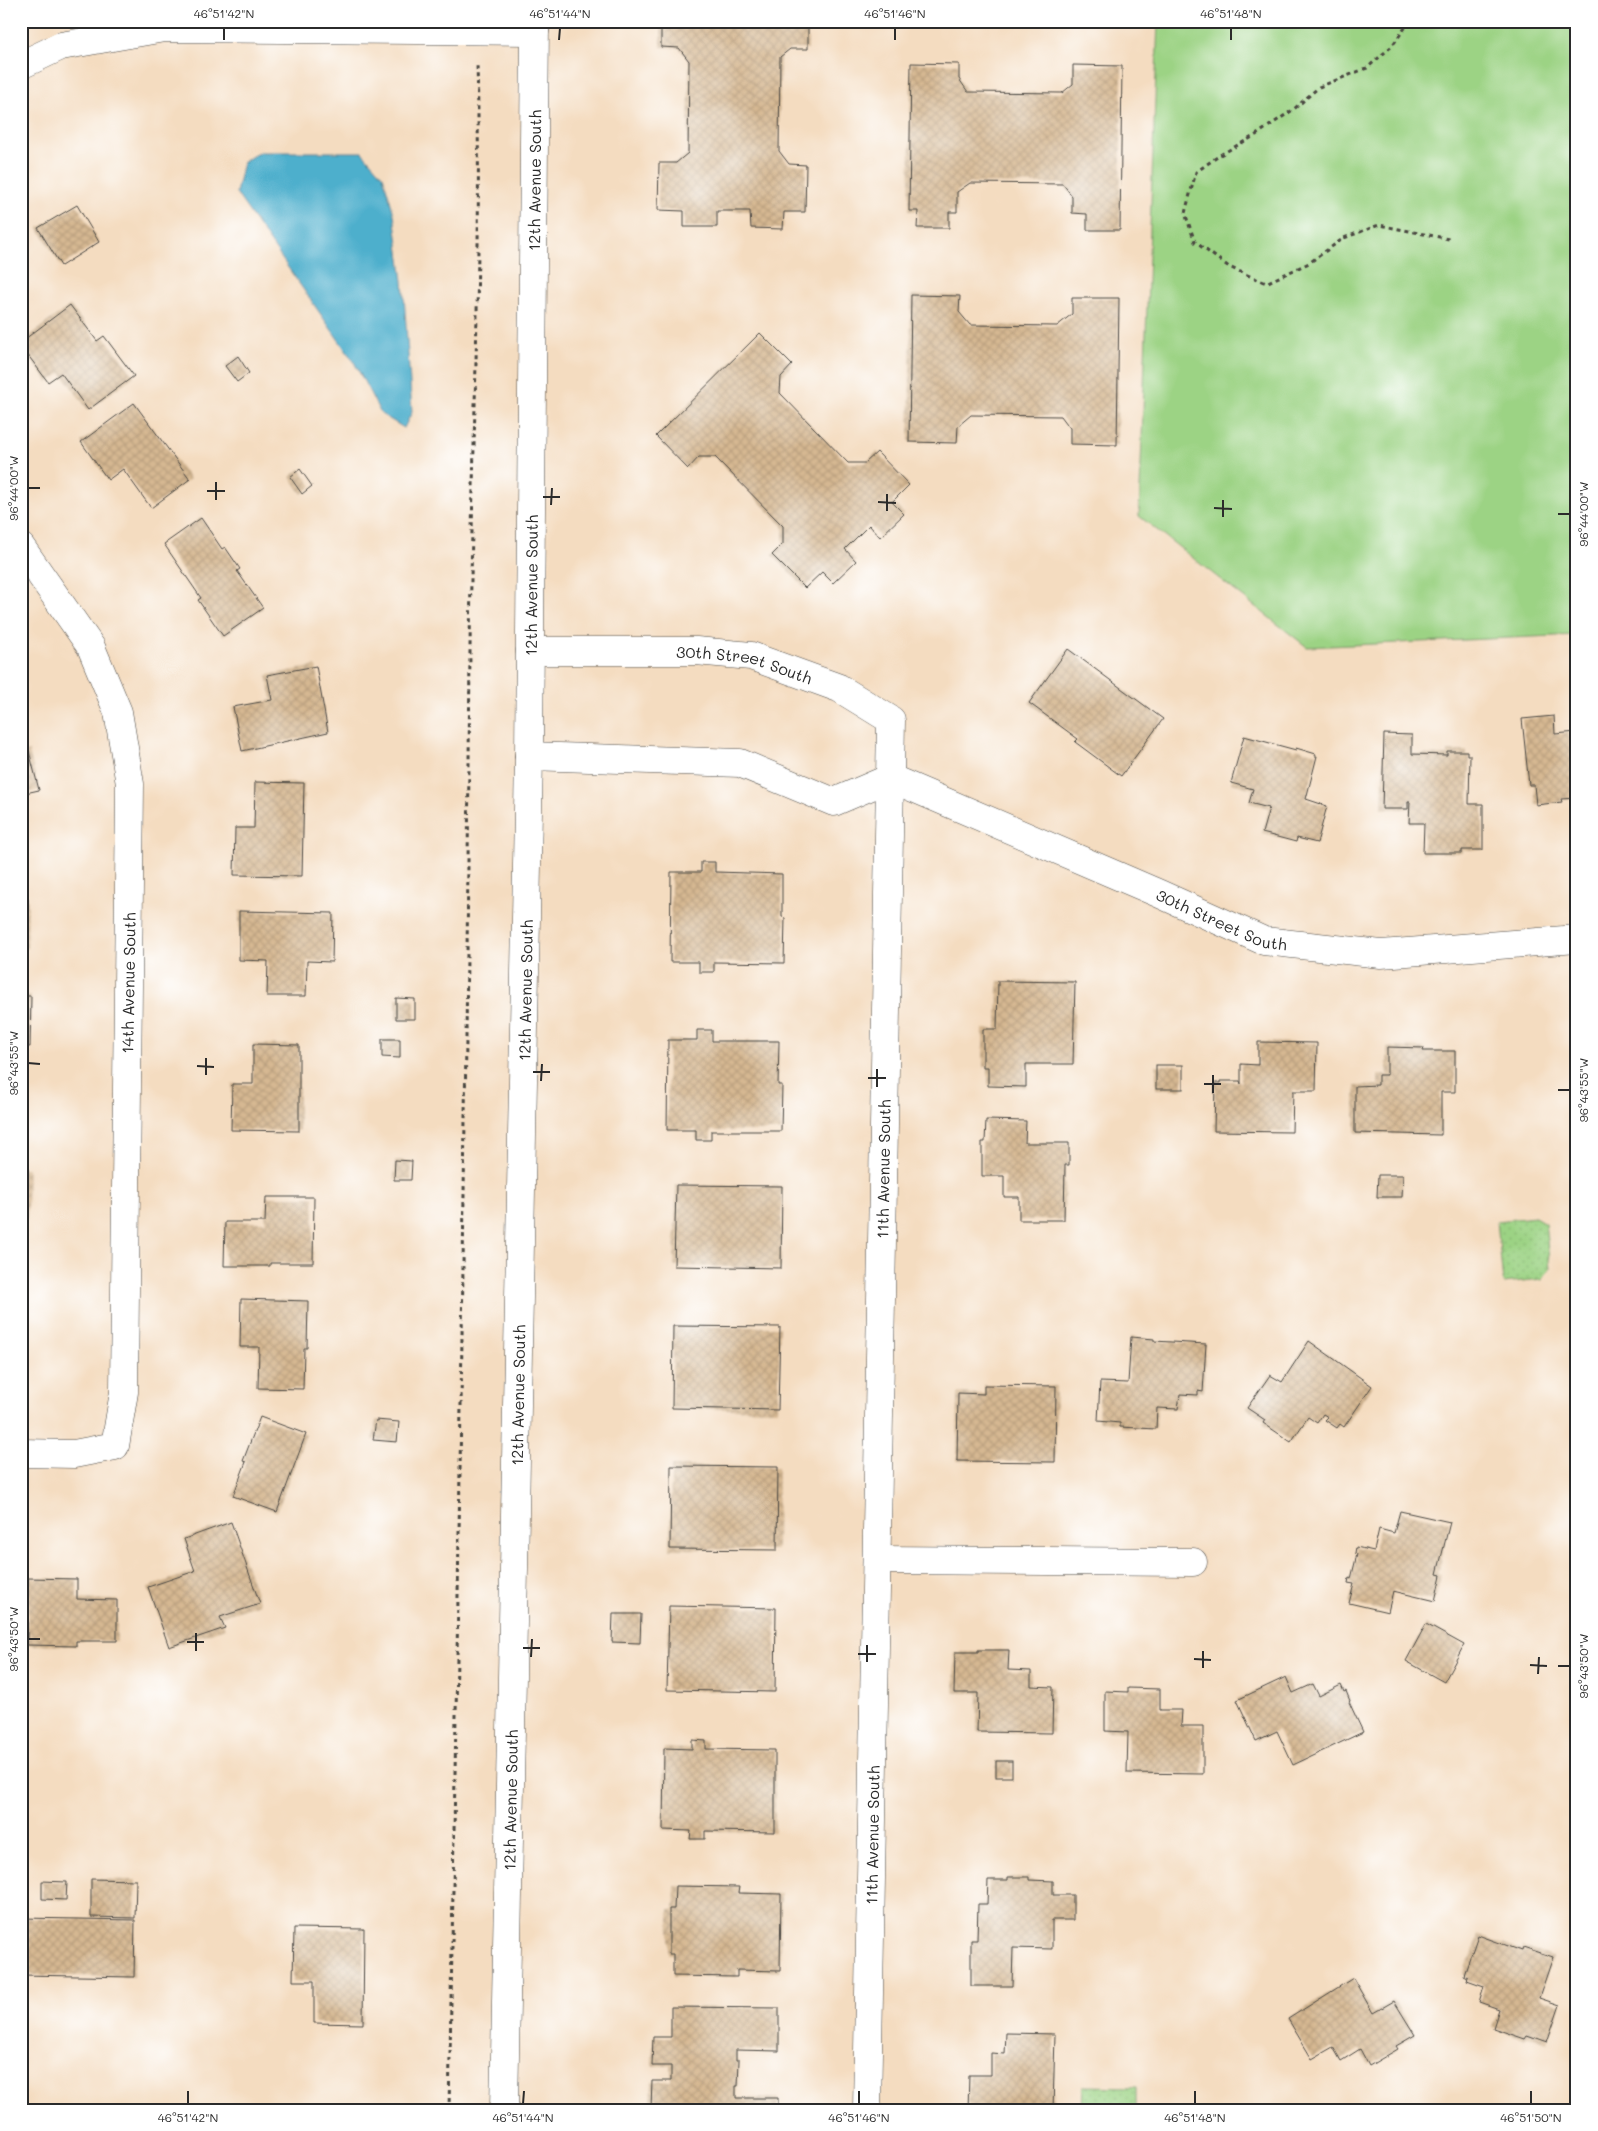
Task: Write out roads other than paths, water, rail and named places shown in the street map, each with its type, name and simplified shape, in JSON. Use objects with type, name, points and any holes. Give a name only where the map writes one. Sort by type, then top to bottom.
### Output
[{"type":"street","points":[[21,65],[61,46],[164,25],[476,29],[535,26]]},
{"type":"street","name":"12th Avenue South","points":[[504,2110],[529,756],[535,26]]},
{"type":"street","name":"14th Avenue South","points":[[21,547],[91,647],[118,712],[130,784],[124,1392],[115,1446],[74,1454],[21,1453]]},
{"type":"street","name":"30th Street South","points":[[530,651],[696,651],[751,656],[839,688],[891,720],[890,778],[1160,894],[1264,941],[1381,954],[1577,939]]},
{"type":"street","points":[[529,756],[740,762],[834,802],[890,778]]},
{"type":"street","name":"11th Avenue South","points":[[867,2110],[890,778]]},
{"type":"street","points":[[877,1560],[1193,1562]]},
{"type":"water","points":[[259,152],[362,152],[383,176],[394,214],[403,281],[412,412],[404,428],[381,414],[354,362],[236,193],[243,162]]}]
